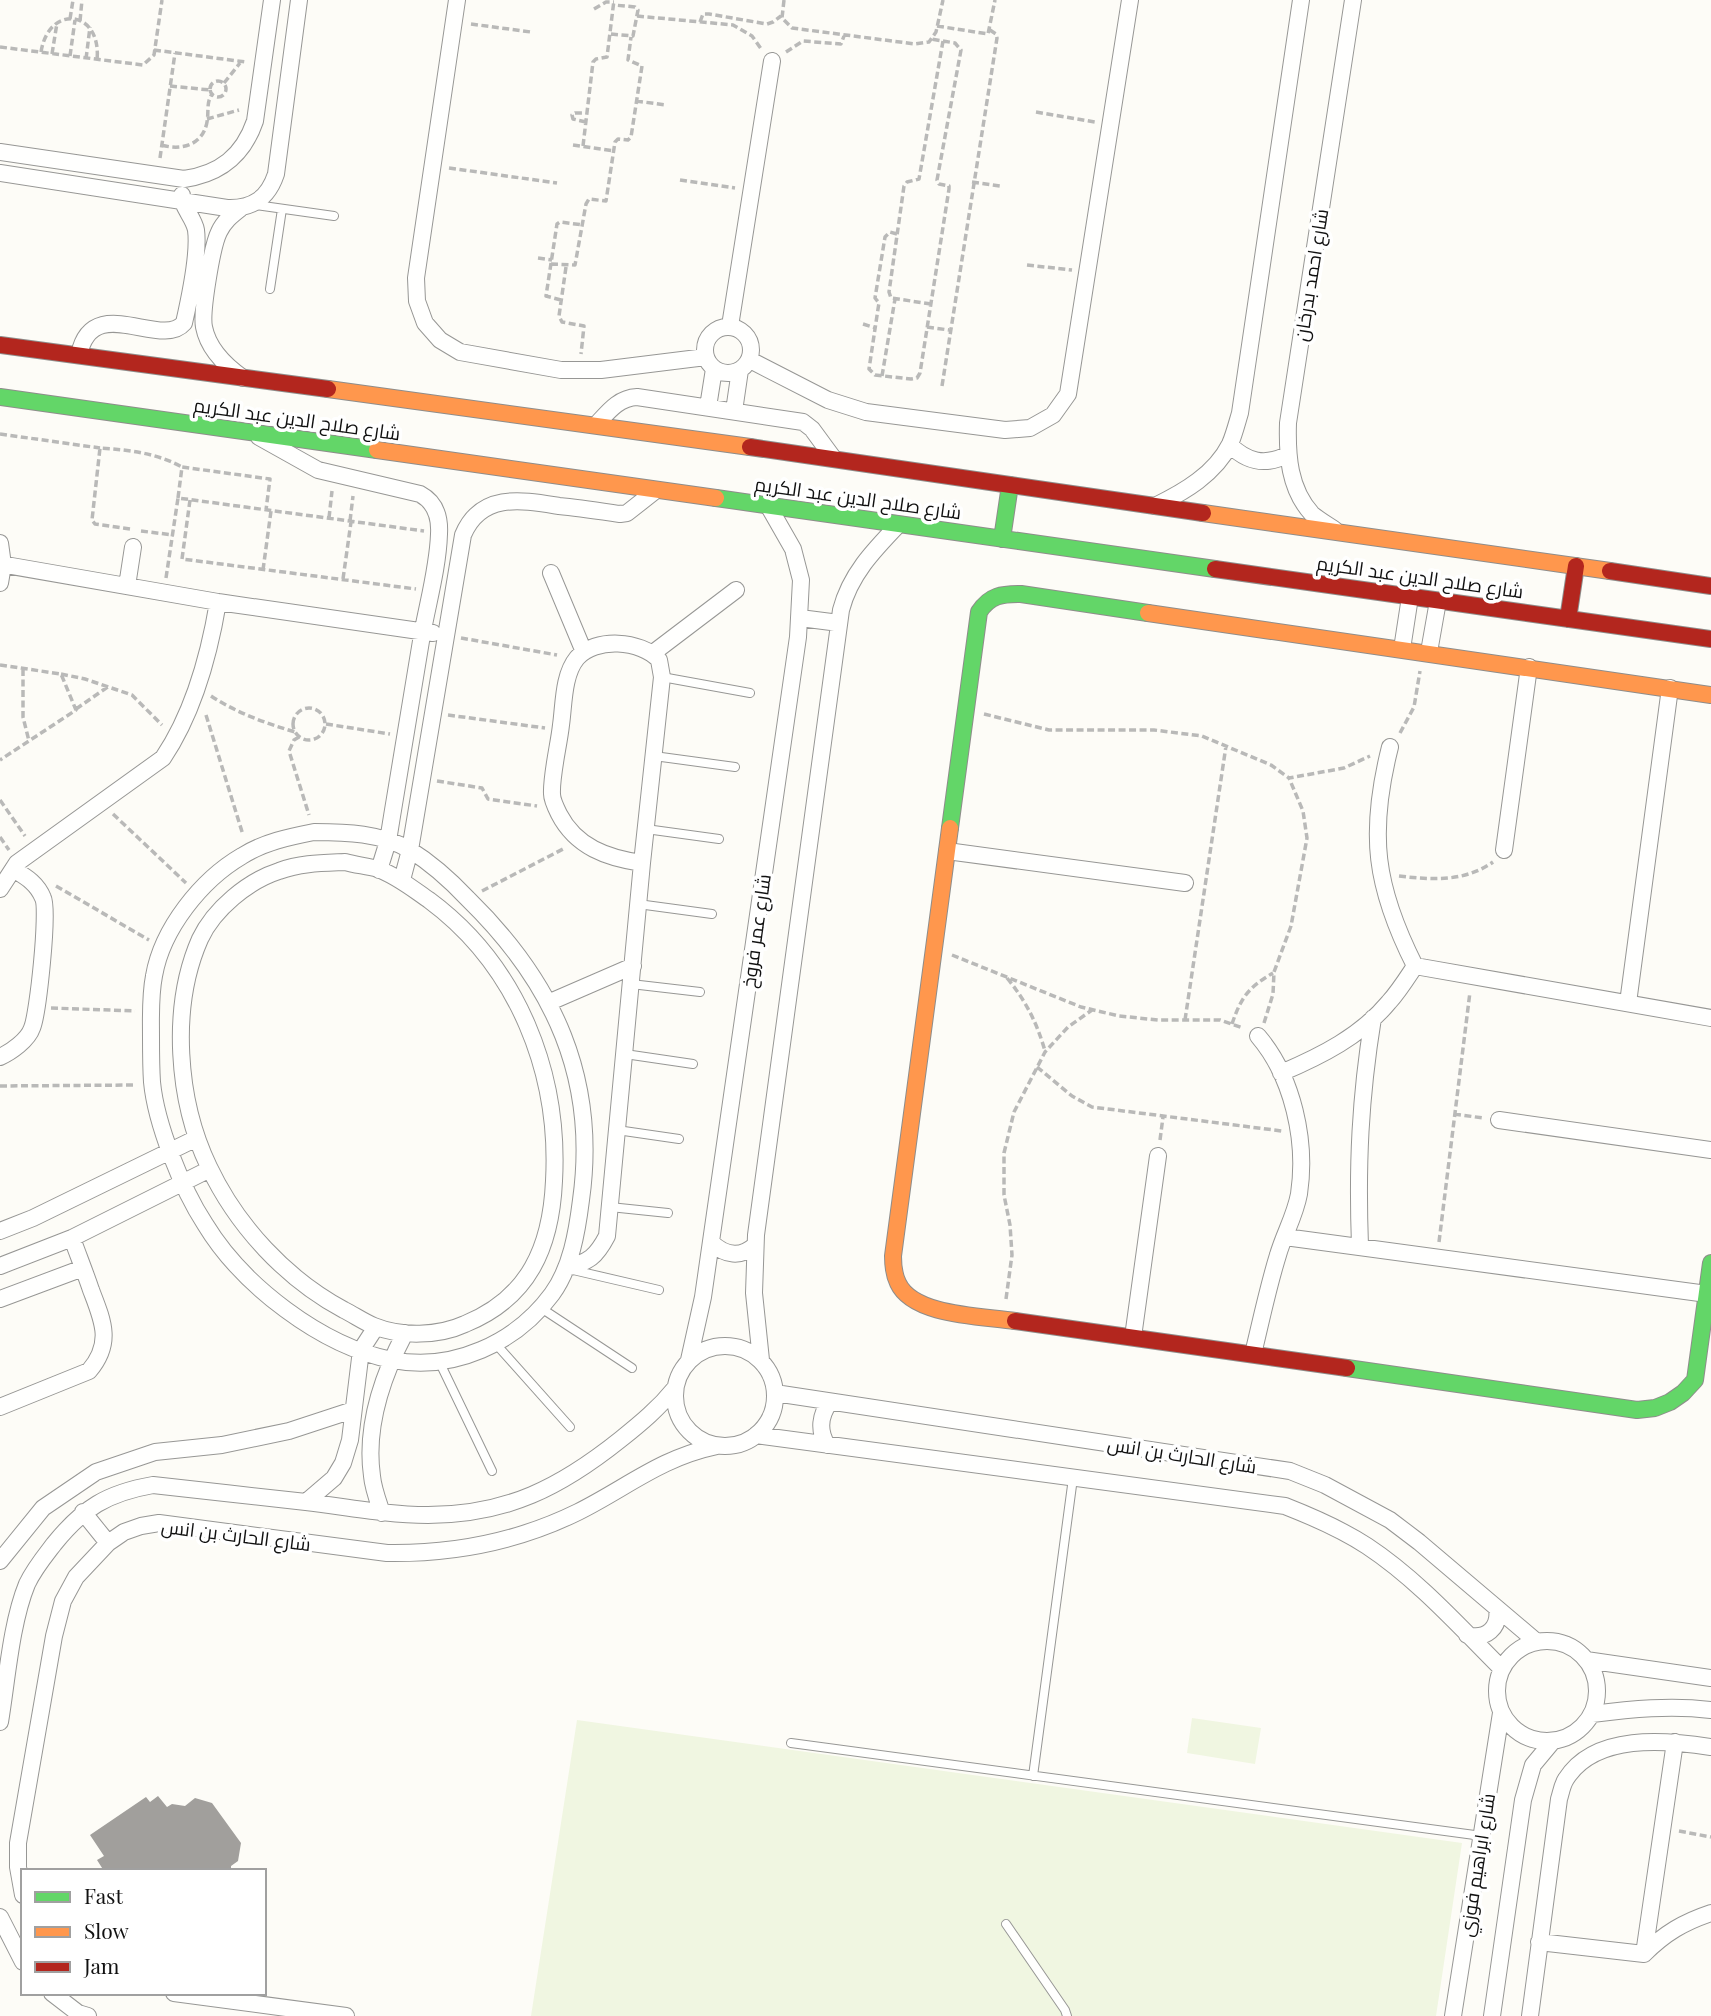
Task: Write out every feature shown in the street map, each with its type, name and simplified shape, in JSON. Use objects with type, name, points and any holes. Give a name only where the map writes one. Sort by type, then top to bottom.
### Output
[{"type":"main road","name":"شارع صلاح الدين عبد الكريم","points":[[0,345],[596,425],[1711,586]]},
{"type":"main road","name":"شارع صلاح الدين عبد الكريم","points":[[0,397],[1711,639]]},
{"type":"main road","points":[[1002,540],[1010,485]]},
{"type":"main road","points":[[1567,619],[1576,566]]},
{"type":"main road","points":[[1711,695],[1021,594],[998,594],[985,600],[979,612],[965,710],[893,1271],[898,1287],[912,1301],[932,1309],[1637,1410],[1654,1409],[1678,1399],[1695,1380],[1711,1263]]},
{"type":"street","points":[[0,152],[184,179],[201,177],[216,171],[235,156],[249,137],[257,105],[272,0]]},
{"type":"street","points":[[245,379],[215,352],[206,331],[204,315],[214,244],[223,224],[264,197],[272,186],[276,174],[299,0]]},
{"type":"street","points":[[457,0],[416,278],[417,301],[425,323],[440,341],[460,352],[561,370],[710,363],[727,373],[745,365],[828,400],[866,412],[1005,430],[1030,428],[1053,415],[1068,394],[1130,0]]},
{"type":"street","points":[[1155,506],[1185,491],[1210,471],[1230,445],[1240,413],[1301,0]]},
{"type":"street","name":"شارع احمد بدرخان","points":[[1337,532],[1312,513],[1295,486],[1287,455],[1288,423],[1353,0]]},
{"type":"street","points":[[730,326],[772,61]]},
{"type":"street","points":[[0,173],[182,201],[247,206]]},
{"type":"street","points":[[79,355],[84,340],[104,325],[117,324],[170,331],[180,327],[186,312],[197,240],[193,219],[182,201],[184,179]]},
{"type":"street","points":[[708,407],[710,363],[705,348],[713,332],[730,326],[746,334],[752,351],[745,365],[734,411]]},
{"type":"street","points":[[180,327],[183,333],[193,337],[206,331]]},
{"type":"street","points":[[596,425],[619,402],[628,397],[708,407],[803,422],[812,429],[834,459]]},
{"type":"street","points":[[254,435],[306,464],[334,475],[420,494],[435,507],[439,533],[388,841],[379,870]]},
{"type":"street","points":[[1230,445],[1239,454],[1263,463],[1276,461],[1287,455]]},
{"type":"street","points":[[402,880],[410,850],[463,535],[468,524],[476,514],[491,505],[507,501],[627,513],[655,491]]},
{"type":"street","name":"شارع عمر فروخ","points":[[689,1360],[704,1297],[800,618],[801,580],[793,549],[769,507]]},
{"type":"street","points":[[761,1360],[748,1351],[733,1346],[717,1346],[701,1351],[689,1360],[679,1373],[675,1404],[680,1419],[689,1432],[702,1441],[717,1446],[731,1446],[756,1435],[771,1417],[775,1393],[773,1381],[761,1360],[754,1293],[755,1245],[839,623],[846,590],[858,570],[898,525]]},
{"type":"street","points":[[0,543],[0,583]]},
{"type":"street","points":[[127,586],[132,547]]},
{"type":"street","points":[[1,564],[218,602],[446,635]]},
{"type":"street","points":[[551,573],[580,655]]},
{"type":"street","points":[[653,653],[736,590]]},
{"type":"street","points":[[1402,649],[1410,597]]},
{"type":"street","points":[[1425,652],[1438,601]]},
{"type":"street","points":[[0,889],[13,869],[35,850],[163,758],[208,659],[218,602]]},
{"type":"street","points":[[800,618],[839,623]]},
{"type":"street","points":[[566,1268],[584,1263],[598,1252],[607,1236],[662,677],[659,660],[645,649],[619,644],[593,647],[580,655],[568,678],[552,794],[556,809],[579,841],[609,857],[642,863]]},
{"type":"street","points":[[1504,850],[1529,667]]},
{"type":"street","points":[[1628,1003],[1670,688]]},
{"type":"street","points":[[1390,747],[1380,785],[1376,822],[1380,874],[1399,934],[1415,966]]},
{"type":"street","points":[[314,832],[351,832],[388,841],[410,850],[451,881],[488,918],[521,958],[550,1002],[570,1055],[584,1134],[584,1179],[580,1213],[566,1268],[556,1289],[524,1324],[495,1343],[462,1357],[439,1361],[391,1360],[315,1329],[273,1300],[236,1265],[205,1225],[169,1151],[152,1085],[151,1012],[154,974],[167,938],[213,877],[248,853],[277,840],[314,832]]},
{"type":"street","points":[[947,851],[1185,883]]},
{"type":"street","points":[[345,862],[379,870],[402,880],[445,912],[482,951],[512,995],[535,1042],[550,1094],[556,1147],[553,1200],[542,1252],[528,1277],[510,1298],[487,1315],[433,1332],[405,1333],[376,1327],[324,1299],[278,1263],[240,1219],[209,1169],[187,1101],[181,1060],[189,977],[201,938],[221,910],[247,887],[277,871],[311,863],[345,862]]},
{"type":"street","points":[[0,1057],[20,1044],[32,1029],[46,923],[44,900],[33,880],[13,869]]},
{"type":"street","points":[[550,1002],[633,966]]},
{"type":"street","points":[[1415,966],[1711,1018]]},
{"type":"street","points":[[1281,1073],[1318,1057],[1356,1033],[1389,1003],[1415,966]]},
{"type":"street","points":[[1360,1246],[1359,1132],[1373,1018]]},
{"type":"street","points":[[1252,1354],[1278,1252],[1291,1224],[1299,1195],[1301,1164],[1293,1104],[1281,1073],[1258,1036]]},
{"type":"street","points":[[1499,1120],[1711,1150]]},
{"type":"street","points":[[0,1231],[33,1218],[197,1138]]},
{"type":"street","points":[[1133,1337],[1158,1156]]},
{"type":"street","points":[[0,1266],[72,1238],[209,1169]]},
{"type":"street","points":[[1285,1237],[1707,1294]]},
{"type":"street","points":[[0,1407],[89,1371],[98,1360],[103,1346],[104,1324],[72,1238]]},
{"type":"street","points":[[711,1242],[722,1252],[729,1254],[743,1253],[755,1245]]},
{"type":"street","points":[[0,1299],[83,1268]]},
{"type":"street","points":[[306,1502],[334,1478],[343,1463],[350,1440],[361,1350],[376,1327]]},
{"type":"street","points":[[382,1513],[372,1476],[373,1431],[391,1360],[405,1333]]},
{"type":"street","name":"شارع الحارث بن انس","points":[[0,1722],[17,1618],[27,1585],[38,1564],[66,1529],[83,1512],[104,1499],[153,1485],[382,1513],[464,1513],[535,1495],[569,1478],[642,1423],[675,1388]]},
{"type":"street","name":"شارع الحارث بن انس","points":[[775,1393],[1290,1471],[1325,1485],[1390,1520],[1537,1642]]},
{"type":"street","points":[[827,1445],[821,1423],[825,1408],[830,1402]]},
{"type":"street","points":[[0,1561],[43,1508],[96,1472],[155,1452],[222,1445],[289,1431],[353,1410]]},
{"type":"street","name":"شارع الحارث بن انس","points":[[756,1435],[1285,1506],[1326,1523],[1366,1545],[1402,1572],[1502,1668]]},
{"type":"street","name":"شارع الحارث بن انس","points":[[21,1884],[18,1843],[54,1636],[63,1601],[76,1577],[108,1543],[124,1532],[159,1523],[387,1553],[424,1554],[464,1549],[504,1541],[542,1528],[579,1511],[670,1460],[717,1446]]},
{"type":"street","points":[[83,1512],[108,1543]]},
{"type":"street","points":[[1467,1634],[1479,1636],[1490,1632],[1497,1622],[1497,1609]]},
{"type":"street","points":[[1537,1642],[1555,1642],[1573,1648],[1586,1660],[1597,1686],[1592,1714],[1582,1727],[1568,1737],[1553,1741],[1532,1739],[1514,1729],[1502,1713],[1496,1691],[1502,1668],[1511,1656],[1522,1647],[1537,1642]]},
{"type":"street","points":[[1586,1660],[1711,1678]]},
{"type":"street","points":[[1592,1714],[1629,1709],[1711,1710]]},
{"type":"street","name":"شارع ابراهيم فوزي","points":[[1453,2016],[1502,1713]]},
{"type":"street","name":"شارع ابراهيم فوزي","points":[[1492,2016],[1523,1800],[1533,1765],[1553,1741]]},
{"type":"street","points":[[1530,2016],[1559,1799],[1565,1780],[1578,1765],[1614,1747],[1654,1741],[1711,1747]]},
{"type":"street","points":[[1644,1954],[1675,1742]]},
{"type":"street","points":[[1644,1954],[1662,1936],[1686,1922],[1711,1913]]},
{"type":"street","points":[[0,1917],[21,1958]]},
{"type":"street","points":[[1539,1942],[1644,1954]]},
{"type":"street","points":[[55,1995],[78,2013],[88,2016]]},
{"type":"street","points":[[189,1995],[346,2016]]},
{"type":"lane","points":[[247,206],[334,216]]},
{"type":"lane","points":[[270,289],[282,209]]},
{"type":"lane","points":[[662,677],[750,693]]},
{"type":"lane","points":[[654,756],[735,767]]},
{"type":"lane","points":[[646,829],[719,839]]},
{"type":"lane","points":[[638,904],[712,914]]},
{"type":"lane","points":[[631,984],[700,992]]},
{"type":"lane","points":[[625,1054],[693,1064]]},
{"type":"lane","points":[[617,1130],[680,1139]]},
{"type":"lane","points":[[610,1207],[668,1213]]},
{"type":"lane","points":[[566,1268],[659,1290]]},
{"type":"lane","points":[[541,1308],[632,1368]]},
{"type":"lane","points":[[495,1343],[570,1427]]},
{"type":"lane","points":[[439,1361],[492,1471]]},
{"type":"lane","points":[[1033,1776],[1073,1478]]},
{"type":"lane","points":[[791,1743],[1482,1836]]},
{"type":"lane","points":[[1006,1924],[1067,2016]]},
{"type":"path","points":[[73,0],[75,20]]},
{"type":"path","points":[[70,56],[75,20],[82,0]]},
{"type":"path","points":[[0,47],[143,65],[151,60],[154,50],[162,0]]},
{"type":"path","points":[[626,0],[626,6]]},
{"type":"path","points":[[784,0],[784,23],[792,29],[915,44],[929,42],[931,39],[943,0]]},
{"type":"path","points":[[937,26],[988,34],[995,0]]},
{"type":"path","points":[[538,258],[566,266],[575,265],[589,199],[606,201],[616,139],[630,139],[642,66],[628,60],[637,8],[606,2],[594,9]]},
{"type":"path","points":[[583,146],[593,62],[607,57],[614,2]]},
{"type":"path","points":[[700,22],[703,14],[709,14],[767,24],[782,14]]},
{"type":"path","points":[[637,16],[733,25],[752,36],[772,61],[803,41],[841,44],[844,36]]},
{"type":"path","points":[[41,52],[47,32],[57,23],[75,20],[90,27],[97,39],[97,60]]},
{"type":"path","points":[[454,22],[531,32]]},
{"type":"path","points":[[52,54],[57,23]]},
{"type":"path","points":[[86,59],[90,27]]},
{"type":"path","points":[[942,386],[972,182],[997,38],[990,30]]},
{"type":"path","points":[[610,34],[631,37]]},
{"type":"path","points":[[897,234],[890,232],[885,237],[875,298],[879,303],[869,369],[882,376],[911,380],[917,378],[920,373],[949,189],[949,186],[939,184],[937,180],[961,50],[955,43],[931,39]]},
{"type":"path","points":[[930,304],[891,298],[889,292],[904,186],[907,182],[919,179],[943,41]]},
{"type":"path","points":[[154,50],[263,65]]},
{"type":"path","points":[[157,175],[175,53]]},
{"type":"path","points":[[170,86],[222,96],[225,92],[224,83],[241,62]]},
{"type":"path","points":[[162,145],[172,148],[193,144],[201,136],[208,119],[207,105],[215,81],[224,83]]},
{"type":"path","points":[[636,101],[666,105]]},
{"type":"path","points":[[208,119],[257,105]]},
{"type":"path","points":[[1036,112],[1111,125]]},
{"type":"path","points":[[586,121],[573,119],[572,115],[587,113]]},
{"type":"path","points":[[573,145],[614,151]]},
{"type":"path","points":[[433,166],[557,183]]},
{"type":"path","points":[[680,180],[751,190]]},
{"type":"path","points":[[972,182],[1000,186]]},
{"type":"path","points":[[561,300],[546,298],[558,222],[583,225]]},
{"type":"path","points":[[1027,265],[1088,272]]},
{"type":"path","points":[[566,266],[559,320],[585,328],[579,370]]},
{"type":"path","points":[[882,376],[895,299]]},
{"type":"path","points":[[863,324],[876,328]]},
{"type":"path","points":[[927,327],[949,330]]},
{"type":"path","points":[[0,434],[145,453],[165,458],[182,467],[270,479],[263,570]]},
{"type":"path","points":[[100,448],[92,522],[173,535]]},
{"type":"path","points":[[164,592],[182,467]]},
{"type":"path","points":[[328,519],[334,475]]},
{"type":"path","points":[[343,579],[355,480]]},
{"type":"path","points":[[178,498],[439,533]]},
{"type":"path","points":[[190,500],[182,559],[430,591]]},
{"type":"path","points":[[446,635],[580,655]]},
{"type":"path","points":[[1289,778],[1344,768],[1390,747],[1414,707],[1425,652]]},
{"type":"path","points":[[0,665],[61,674],[109,686],[132,695],[174,738]]},
{"type":"path","points":[[23,669],[23,717],[29,741]]},
{"type":"path","points":[[61,674],[76,710]]},
{"type":"path","points":[[0,760],[109,686]]},
{"type":"path","points":[[197,686],[227,707],[260,722],[295,732]]},
{"type":"path","points":[[197,686],[248,853]]},
{"type":"path","points":[[305,708],[317,709],[325,718],[326,724],[316,739],[304,740],[295,732],[293,720],[305,708]]},
{"type":"path","points":[[934,947],[1092,1010],[1158,1020],[1220,1020],[1258,1036],[1268,1016],[1274,972],[1291,926],[1307,838],[1303,811],[1289,778],[1272,765],[1202,736],[1110,729],[1072,732],[1049,730],[965,710]]},
{"type":"path","points":[[433,713],[561,730]]},
{"type":"path","points":[[326,724],[405,736]]},
{"type":"path","points":[[299,737],[290,745],[289,751],[314,832]]},
{"type":"path","points":[[1185,1020],[1226,745]]},
{"type":"path","points":[[421,779],[482,789],[488,799],[556,809]]},
{"type":"path","points":[[0,800],[35,850]]},
{"type":"path","points":[[101,803],[198,894]]},
{"type":"path","points":[[468,898],[579,841]]},
{"type":"path","points":[[1380,874],[1462,877],[1478,872],[1492,863],[1504,850]]},
{"type":"path","points":[[51,883],[163,949]]},
{"type":"path","points":[[1232,1024],[1240,1002],[1254,984],[1274,972]]},
{"type":"path","points":[[1437,1256],[1472,976]]},
{"type":"path","points":[[1006,977],[1024,999],[1037,1024],[1045,1052]]},
{"type":"path","points":[[35,1007],[151,1012]]},
{"type":"path","points":[[1002,1318],[1012,1255],[1004,1195],[1004,1153],[1014,1112],[1045,1052],[1068,1027],[1092,1010]]},
{"type":"path","points":[[1038,1067],[1063,1089],[1092,1107],[1298,1133]]},
{"type":"path","points":[[0,1086],[152,1085]]},
{"type":"path","points":[[1454,1114],[1499,1120]]},
{"type":"path","points":[[1158,1156],[1163,1116]]},
{"type":"path","points":[[1662,1828],[1711,1837]]},
{"type":"green space","points":[[1192,1718],[1261,1728],[1255,1764],[1187,1753]]},
{"type":"green space","points":[[577,1720],[1462,1843],[1436,2016],[531,2016]]},
{"type":"building","points":[[158,1796],[167,1807],[172,1804],[185,1806],[195,1798],[212,1803],[241,1843],[238,1861],[231,1869],[103,1869],[97,1860],[104,1856],[90,1835],[146,1797],[150,1802]]},
{"type":"traffic: fast","points":[[0,397],[377,450]]},
{"type":"traffic: fast","points":[[1002,539],[1010,485]]},
{"type":"traffic: fast","points":[[716,498],[1215,569]]},
{"type":"traffic: fast","points":[[950,828],[979,612],[983,606],[997,597],[1021,594],[1148,613]]},
{"type":"traffic: fast","points":[[1347,1368],[1637,1410],[1655,1408],[1683,1393],[1695,1380],[1711,1263]]},
{"type":"traffic: slow","points":[[328,389],[750,447]]},
{"type":"traffic: slow","points":[[377,450],[716,498]]},
{"type":"traffic: slow","points":[[1203,513],[1610,571]]},
{"type":"traffic: slow","points":[[1148,613],[1711,695]]},
{"type":"traffic: slow","points":[[950,828],[893,1256],[894,1266],[898,1283],[906,1294],[918,1302],[950,1312],[1015,1321]]},
{"type":"traffic: jam","points":[[0,345],[328,389]]},
{"type":"traffic: jam","points":[[750,447],[1203,513]]},
{"type":"traffic: jam","points":[[1568,619],[1576,566]]},
{"type":"traffic: jam","points":[[1215,569],[1711,639]]},
{"type":"traffic: jam","points":[[1610,571],[1711,586]]},
{"type":"traffic: jam","points":[[1015,1321],[1347,1368]]}]
